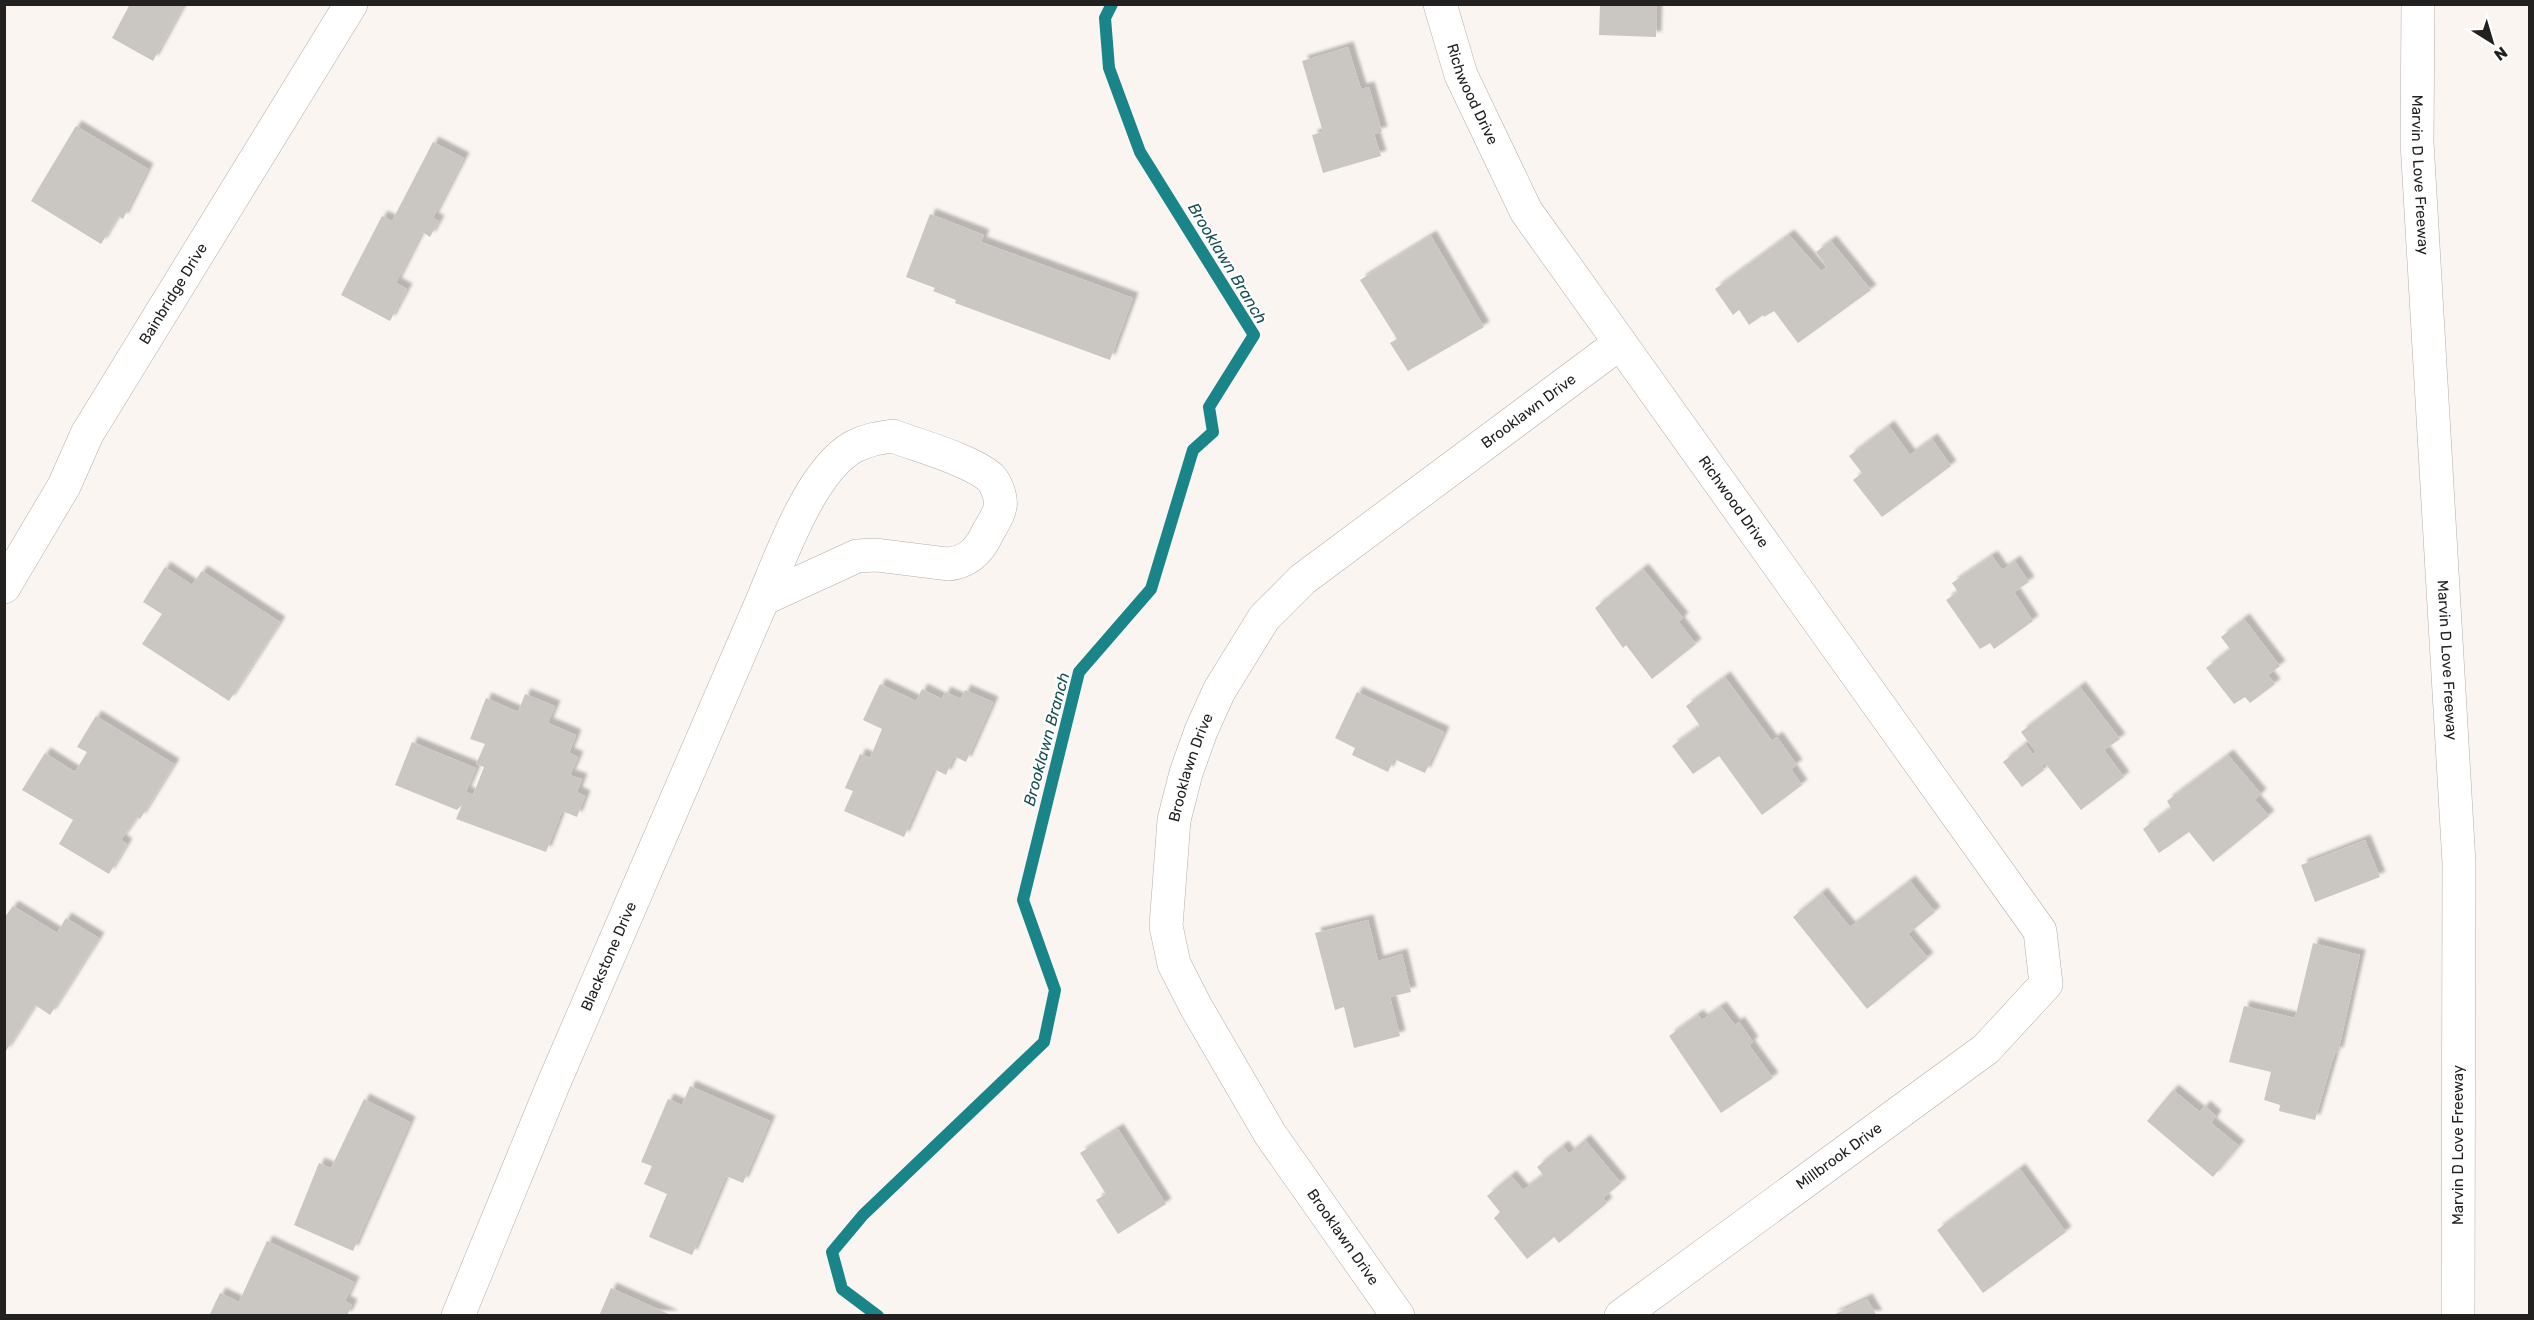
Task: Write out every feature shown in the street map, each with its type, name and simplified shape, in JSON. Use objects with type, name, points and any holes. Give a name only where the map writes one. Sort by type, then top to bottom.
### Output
[{"type":"street","name":"Bainbridge Drive","points":[[4,587],[64,486],[87,434],[351,4]]},
{"type":"street","name":"Richwood Drive","points":[[1440,4],[1461,75],[1526,211],[2040,931],[2046,984]]},
{"type":"street","name":"Marvin D Love Freeway","points":[[2418,4],[2417,142],[2459,863],[2458,1316]]},
{"type":"street","name":"Brooklawn Drive","points":[[1398,1316],[1270,1134],[1196,1007],[1174,964],[1166,926],[1167,887],[1174,820],[1186,773],[1201,731],[1219,691],[1264,618],[1303,579],[1620,344]]},
{"type":"street","name":"Blackstone Drive","points":[[458,1316],[553,1085],[803,506],[829,469],[851,448],[874,438],[893,436],[977,468],[992,479],[999,494],[1000,507],[981,546],[960,563],[948,564],[876,555],[857,556],[763,599]]},
{"type":"street","name":"Millbrook Drive","points":[[1621,1316],[1986,1049],[2046,984]]},
{"type":"building","points":[[130,4],[184,4],[153,61],[112,38]]},
{"type":"building","points":[[1600,4],[1657,4],[1656,37],[1599,35]]},
{"type":"building","points":[[1348,47],[1361,89],[1369,87],[1382,132],[1374,134],[1381,156],[1323,173],[1312,135],[1323,132],[1302,61]]},
{"type":"building","points":[[76,126],[148,169],[123,219],[118,216],[101,244],[31,201]]},
{"type":"building","points":[[433,142],[464,158],[433,218],[439,221],[430,237],[422,232],[396,283],[407,289],[390,321],[341,295],[382,216],[392,221]]},
{"type":"building","points":[[930,214],[984,235],[981,242],[1133,298],[1110,360],[955,303],[956,300],[933,291],[935,288],[906,277]]},
{"type":"building","points":[[1789,235],[1821,271],[1827,267],[1816,252],[1831,241],[1871,290],[1798,343],[1774,311],[1764,317],[1763,315],[1749,325],[1739,310],[1733,315],[1715,289]]},
{"type":"building","points":[[1431,236],[1484,327],[1408,371],[1390,343],[1397,339],[1360,280]]},
{"type":"building","points":[[1889,426],[1910,455],[1932,439],[1951,466],[1882,517],[1853,480],[1862,473],[1849,456]]},
{"type":"building","points":[[1992,556],[2002,570],[2015,561],[2029,582],[2014,592],[2033,621],[1994,649],[1990,643],[1980,649],[1946,600],[1958,592],[1952,583]]},
{"type":"building","points":[[165,567],[192,585],[202,571],[280,622],[229,701],[142,644],[162,614],[143,602]]},
{"type":"building","points":[[1643,569],[1683,618],[1679,622],[1696,644],[1652,679],[1626,645],[1623,648],[1595,608]]},
{"type":"building","points":[[2244,619],[2280,666],[2268,675],[2275,684],[2250,703],[2245,697],[2234,704],[2206,668],[2230,649],[2221,637]]},
{"type":"building","points":[[1725,677],[1772,741],[1777,737],[1797,765],[1791,769],[1802,785],[1762,815],[1719,756],[1693,774],[1672,746],[1700,726],[1686,706]]},
{"type":"building","points":[[880,684],[916,701],[922,689],[942,699],[945,692],[961,699],[965,690],[993,702],[966,762],[954,756],[946,775],[934,769],[904,837],[844,811],[853,791],[845,788],[860,754],[870,758],[882,729],[863,720]]},
{"type":"building","points":[[2080,687],[2120,739],[2104,750],[2124,777],[2081,810],[2045,763],[2042,766],[2044,770],[2022,787],[2003,762],[2025,744],[2033,754],[2036,752],[2021,732]]},
{"type":"building","points":[[1357,692],[1444,732],[1425,773],[1394,759],[1388,772],[1352,755],[1355,748],[1335,738]]},
{"type":"building","points":[[525,694],[555,706],[548,723],[576,735],[569,753],[578,757],[570,775],[582,779],[577,792],[585,796],[577,817],[562,811],[546,852],[456,819],[462,805],[457,810],[395,785],[412,742],[476,768],[466,792],[473,795],[484,767],[476,764],[485,744],[470,739],[486,698],[518,712]]},
{"type":"building","points":[[96,716],[174,764],[140,819],[137,817],[121,840],[127,844],[109,874],[59,844],[73,820],[22,790],[45,753],[75,772],[87,752],[77,747]]},
{"type":"building","points":[[2228,755],[2261,794],[2255,800],[2269,816],[2213,862],[2189,832],[2159,853],[2143,829],[2171,808],[2167,801]]},
{"type":"building","points":[[2365,840],[2380,877],[2315,902],[2301,865]]},
{"type":"building","points":[[1910,881],[1935,912],[1908,934],[1928,958],[1867,1009],[1793,917],[1822,893],[1850,927]]},
{"type":"building","points":[[13,906],[57,933],[66,918],[99,938],[50,1015],[35,1005],[4,1054],[4,918]]},
{"type":"building","points":[[1368,920],[1378,961],[1402,954],[1411,992],[1390,997],[1400,1036],[1354,1048],[1344,1007],[1335,1010],[1315,933]]},
{"type":"building","points":[[2313,943],[2360,955],[2338,1053],[2335,1052],[2315,1120],[2279,1111],[2280,1105],[2264,1100],[2271,1072],[2229,1062],[2244,1006],[2295,1018]]},
{"type":"building","points":[[1721,1007],[1735,1025],[1739,1022],[1753,1042],[1749,1045],[1773,1078],[1721,1113],[1669,1036],[1698,1015],[1702,1020]]},
{"type":"building","points":[[690,1086],[770,1121],[743,1183],[726,1176],[692,1255],[649,1237],[667,1194],[644,1184],[652,1166],[641,1162],[668,1099],[682,1105]]},
{"type":"building","points":[[2173,1090],[2200,1112],[2205,1106],[2216,1116],[2211,1123],[2239,1146],[2213,1177],[2147,1121]]},
{"type":"building","points":[[364,1099],[410,1122],[353,1251],[294,1225],[319,1163],[331,1168]]},
{"type":"building","points":[[1118,1129],[1166,1204],[1118,1234],[1096,1200],[1106,1194],[1080,1153]]},
{"type":"building","points":[[1585,1140],[1621,1183],[1603,1198],[1607,1203],[1559,1243],[1554,1237],[1527,1259],[1494,1218],[1500,1212],[1487,1196],[1511,1176],[1523,1190],[1543,1175],[1537,1167],[1563,1146],[1569,1154]]},
{"type":"building","points":[[2020,1169],[2066,1232],[1983,1293],[1937,1230]]},
{"type":"building","points":[[267,1241],[354,1282],[345,1301],[352,1305],[347,1316],[209,1316],[220,1293],[239,1302]]},
{"type":"building","points":[[611,1288],[673,1316],[599,1316]]},
{"type":"building","points":[[1867,1299],[1877,1316],[1831,1316]]},
{"type":"waterway","name":"Brooklawn Branch","points":[[878,1316],[842,1289],[832,1252],[863,1215],[1044,1042],[1055,990],[1023,900],[1079,672],[1151,589],[1193,450],[1213,432],[1209,407],[1254,335],[1140,152],[1109,68],[1105,18],[1112,4]]}]
